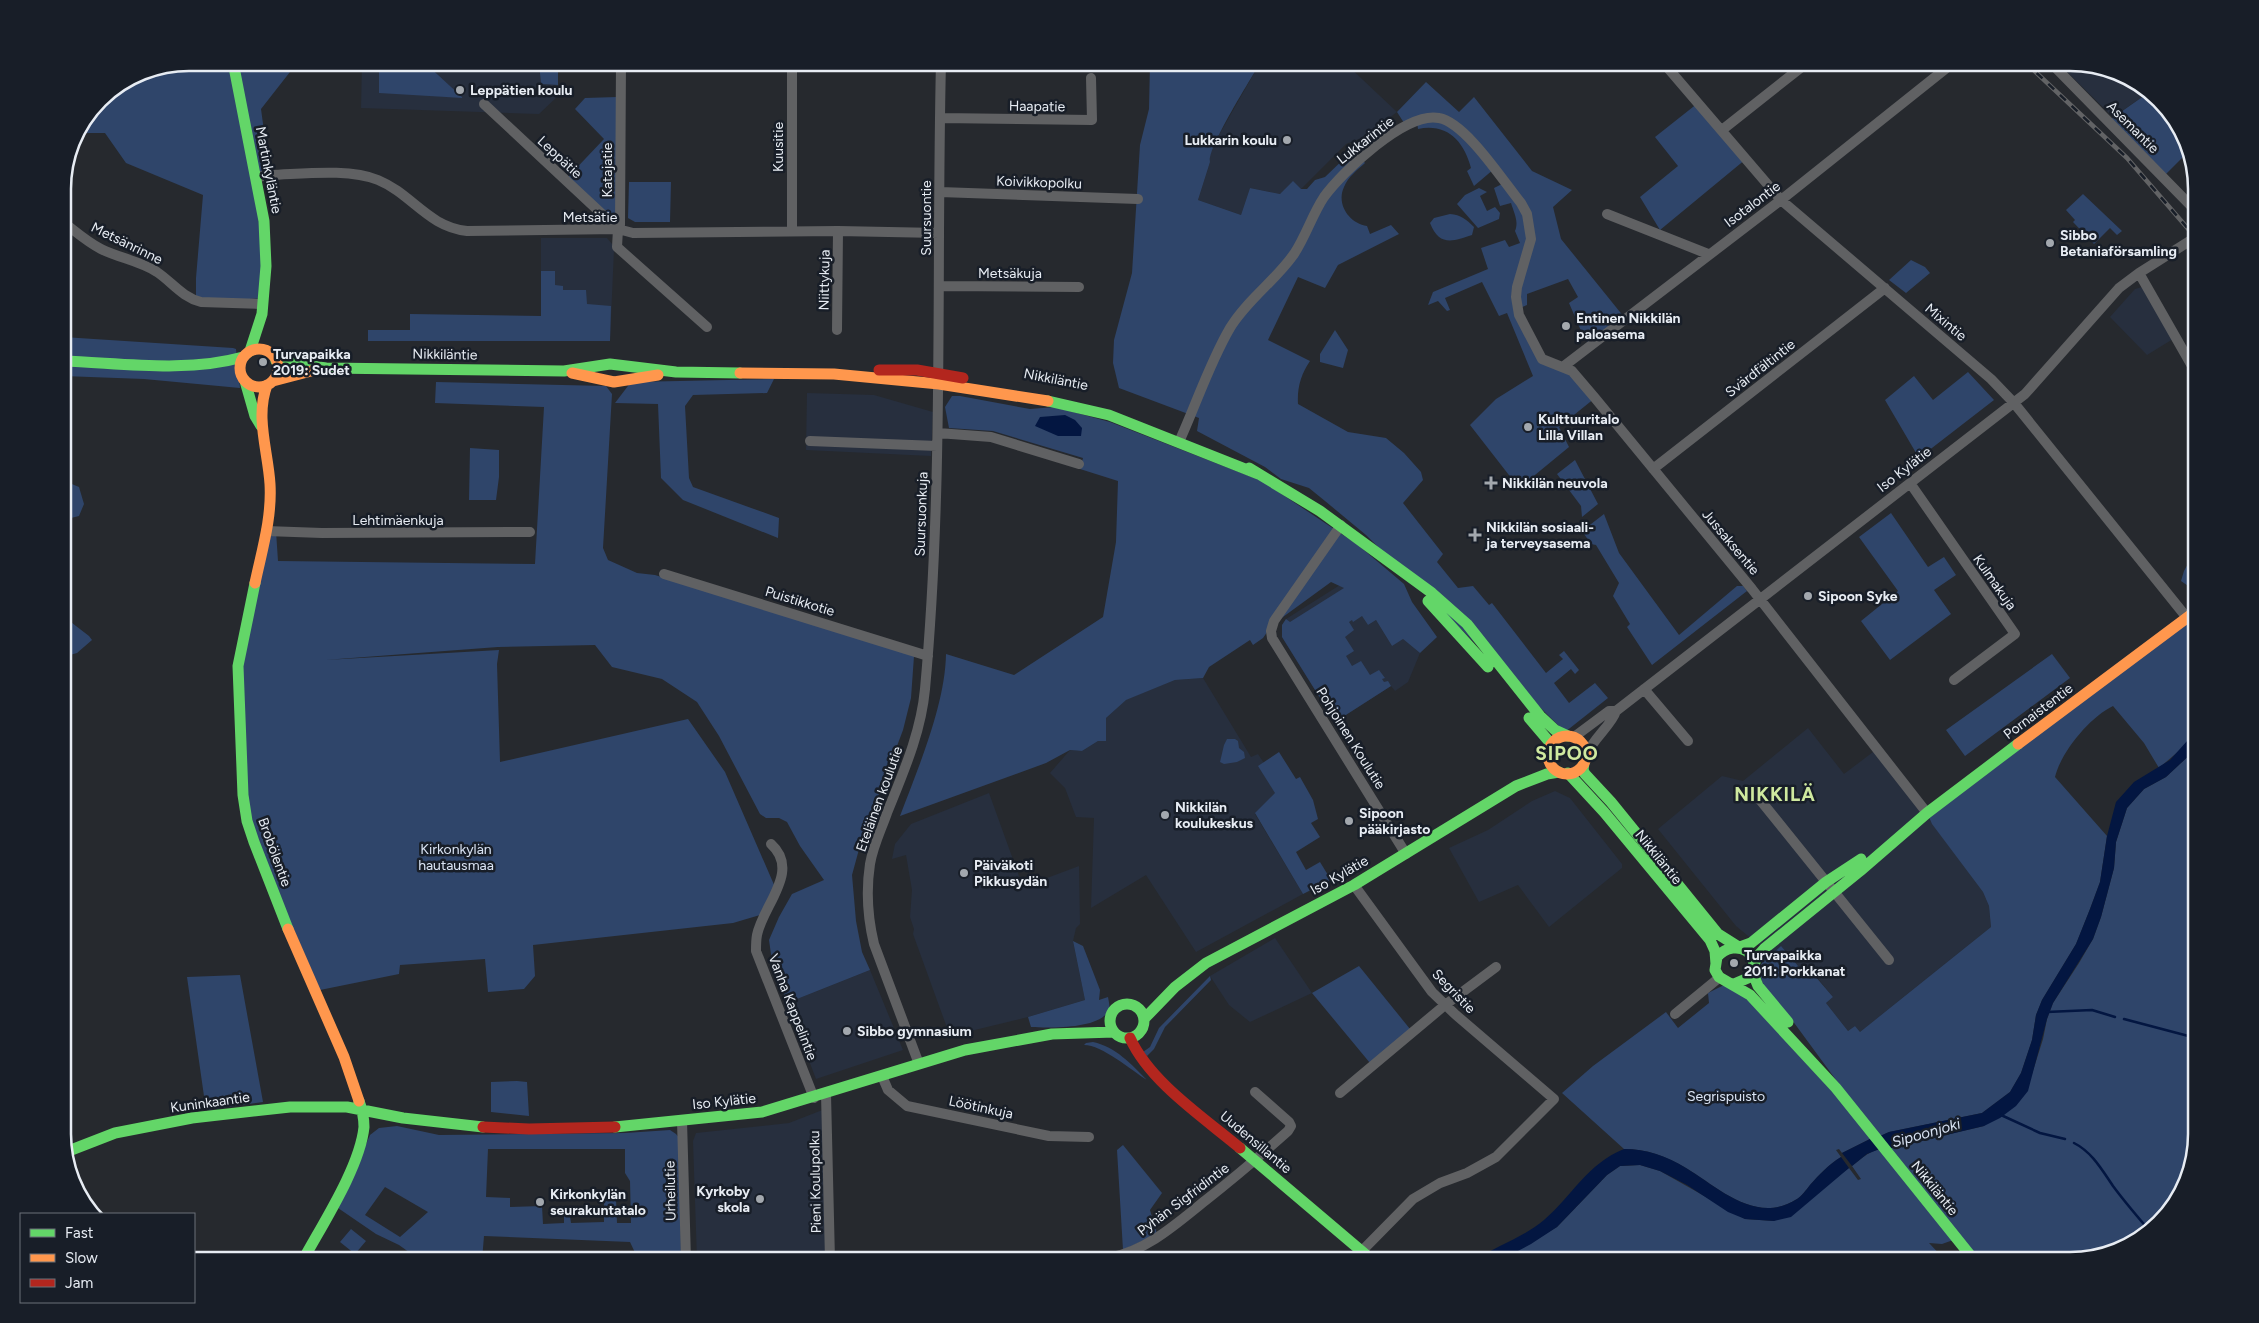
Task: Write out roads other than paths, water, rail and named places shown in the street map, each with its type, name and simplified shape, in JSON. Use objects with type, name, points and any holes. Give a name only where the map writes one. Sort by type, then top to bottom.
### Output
[{"type":"street","name":"Mixintie","points":[[1674,71],[1781,200],[1991,379],[2014,403],[2186,618]]},
{"type":"street","points":[[1722,130],[1796,71]]},
{"type":"street","name":"Isotalontie","points":[[1564,366],[1781,200],[1943,71]]},
{"type":"street","name":"Asemantie","points":[[2059,71],[2187,202]]},
{"type":"street","name":"Martinkyläntie","points":[[235,72],[257,176],[264,221],[266,266],[263,309],[272,356]]},
{"type":"street","name":"Katajatie","points":[[621,72],[620,224],[617,247],[706,327]]},
{"type":"street","name":"Kuusitie","points":[[792,72],[792,231]]},
{"type":"street","name":"Suursuontie","points":[[939,379],[941,72]]},
{"type":"street","name":"Haapatie","points":[[940,118],[1092,120],[1091,78]]},
{"type":"street","name":"Leppätie","points":[[484,104],[618,229]]},
{"type":"street","name":"Lukkarintie","points":[[1181,437],[1230,330],[1243,310],[1266,287],[1294,254],[1327,194],[1342,174],[1360,158],[1413,123],[1425,118],[1438,117],[1460,128],[1521,203],[1528,222],[1531,239],[1516,297]]},
{"type":"street","name":"Metsätie","points":[[257,176],[332,174],[369,177],[380,180],[437,223],[452,230],[467,232],[618,229],[633,234],[792,231],[939,233]]},
{"type":"street","name":"Koivikkopolku","points":[[940,192],[1138,199]]},
{"type":"street","points":[[1607,214],[1708,254]]},
{"type":"street","name":"Metsänrinne","points":[[72,228],[102,249],[146,266],[158,273],[180,293],[192,300],[263,309]]},
{"type":"street","name":"Niittykuja","points":[[837,330],[838,231]]},
{"type":"street","name":"Iso Kylätie","points":[[1585,759],[1595,738],[1614,718],[1616,711],[2026,394],[2119,288],[2187,243]]},
{"type":"street","points":[[2139,273],[2187,358]]},
{"type":"street","name":"Metsäkuja","points":[[940,286],[1079,287]]},
{"type":"street","name":"Svärdfältintie","points":[[1653,469],[1885,288]]},
{"type":"street","name":"Jussaksentie","points":[[1516,297],[1519,315],[1542,359],[1572,370],[1760,599],[1927,813]]},
{"type":"street","name":"Martinkyläntie","points":[[247,354],[263,309]]},
{"type":"street","points":[[72,361],[170,365],[218,364],[256,349],[272,356],[278,371],[270,383],[256,387],[218,364]]},
{"type":"street","points":[[243,378],[240,368],[247,354]]},
{"type":"street","name":"Nikkiläntie","points":[[272,356],[326,368],[564,371],[610,364],[676,372],[834,374],[939,379],[1072,405],[1109,415],[1181,437],[1258,474],[1341,526],[1432,593],[1467,624],[1540,716],[1555,730],[1571,737]]},
{"type":"street","name":"Nikkiläntie","points":[[270,383],[326,368]]},
{"type":"street","name":"Nikkiläntie","points":[[564,371],[614,382],[676,372]]},
{"type":"street","name":"Brobölentie","points":[[243,378],[255,416],[262,427]]},
{"type":"street","name":"Suursuonkuja","points":[[928,656],[933,572],[939,379]]},
{"type":"street","name":"Brobölentie","points":[[270,383],[264,393],[262,427],[270,484],[266,531],[238,666],[242,776],[247,820],[300,958],[344,1057],[362,1110],[363,1134],[355,1159],[337,1201],[308,1252]]},
{"type":"street","points":[[938,434],[991,437],[1079,464]]},
{"type":"street","points":[[810,441],[937,446]]},
{"type":"street","name":"Kulmakuja","points":[[1910,483],[2015,634],[1954,680]]},
{"type":"street","name":"Pohjoinen Koulutie","points":[[1341,526],[1274,621],[1271,631],[1272,638],[1406,854]]},
{"type":"street","name":"Lehtimäenkuja","points":[[266,531],[322,533],[530,532]]},
{"type":"street","name":"Nikkiläntie","points":[[1402,572],[1478,655],[1552,745]]},
{"type":"street","name":"Puistikkotie","points":[[664,574],[928,656]]},
{"type":"street","name":"Pornaistentie","points":[[1739,947],[1751,943],[1829,887],[1860,871],[1927,813],[2186,618]]},
{"type":"street","name":"Eteläinen koulutie","points":[[919,1064],[874,944],[870,929],[868,884],[873,853],[911,751],[921,716],[928,656]]},
{"type":"street","points":[[1644,689],[1688,741]]},
{"type":"street","name":"Iso Kylätie","points":[[1571,737],[1609,711],[1616,711]]},
{"type":"street","points":[[1571,737],[1582,744],[1585,759],[1578,770],[1564,772],[1554,767],[1549,757],[1552,745],[1560,738],[1571,737]]},
{"type":"street","name":"Iso Kylätie","points":[[1144,1020],[1175,987],[1206,964],[1354,885],[1406,854],[1516,786],[1530,771],[1549,757]]},
{"type":"street","name":"Nikkiläntie","points":[[1585,759],[1583,770],[1585,774],[1611,802],[1718,934],[1739,947]]},
{"type":"street","name":"Iso Kylätie","points":[[1516,786],[1564,772]]},
{"type":"street","name":"Nikkiläntie","points":[[1564,772],[1604,812],[1710,940],[1715,951],[1716,965]]},
{"type":"street","points":[[1756,796],[1889,960]]},
{"type":"street","name":"Vanha Kappelintie","points":[[771,844],[779,851],[783,869],[780,882],[760,926],[756,951],[814,1098]]},
{"type":"street","name":"Segristie","points":[[1354,885],[1432,992],[1445,1006],[1554,1099],[1496,1157],[1467,1174],[1440,1183],[1413,1199],[1362,1252]]},
{"type":"street","name":"Pornaistentie","points":[[1753,969],[1757,957],[1765,948],[1829,887]]},
{"type":"street","points":[[1730,947],[1739,947],[1750,954],[1753,969],[1745,981],[1734,984],[1726,982],[1720,977],[1716,965],[1718,956],[1722,951],[1730,947]]},
{"type":"street","points":[[1340,1093],[1445,1006],[1496,967]]},
{"type":"street","name":"Nikkiläntie","points":[[1753,969],[1758,986],[1796,1030],[1836,1088]]},
{"type":"street","points":[[1675,1014],[1720,977]]},
{"type":"street","name":"Nikkiläntie","points":[[1734,984],[1750,995],[1836,1088],[1968,1252]]},
{"type":"street","name":"Iso Kylätie","points":[[1135,1006],[1175,987]]},
{"type":"street","points":[[1121,1006],[1135,1006],[1142,1014],[1144,1020],[1142,1030],[1136,1036],[1130,1038],[1121,1037],[1114,1032],[1110,1022],[1111,1017],[1115,1010],[1121,1006]]},
{"type":"street","name":"Iso Kylätie","points":[[1080,1032],[1111,1017]]},
{"type":"street","name":"Iso Kylätie","points":[[362,1110],[403,1118],[467,1126],[529,1129],[611,1127],[682,1121],[762,1112],[814,1098],[827,1099],[882,1076],[965,1050],[1029,1037],[1080,1032],[1098,1034],[1114,1032]]},
{"type":"street","name":"Uudensillantie","points":[[1130,1038],[1140,1057],[1152,1072],[1362,1252]]},
{"type":"street","name":"Löötinkuja","points":[[882,1076],[888,1090],[907,1106],[1049,1136],[1089,1137]]},
{"type":"street","name":"Pyhän Sigfridintie","points":[[1130,1252],[1143,1247],[1169,1230],[1288,1131],[1291,1126],[1290,1122],[1255,1092]]},
{"type":"street","name":"Pieni Koulupolku","points":[[827,1099],[830,1252]]},
{"type":"street","name":"Kuninkaantie","points":[[73,1149],[115,1133],[192,1118],[290,1107],[347,1107],[362,1110]]},
{"type":"street","name":"Urheilutie","points":[[682,1121],[686,1252]]},
{"type":"water","points":[[1065,415],[1075,420],[1082,428],[1081,436],[1058,436],[1035,426],[1040,417]]},
{"type":"water","name":"Sipoonjoki","points":[[2188,740],[2188,757],[2166,777],[2144,789],[2127,808],[2116,842],[2114,868],[2101,917],[2093,939],[2053,1003],[2028,1091],[2016,1106],[2000,1118],[1984,1126],[1887,1149],[1878,1137],[1889,1132],[1982,1113],[2010,1092],[2021,1073],[2032,1040],[2036,1015],[2042,1000],[2076,944],[2100,882],[2107,836],[2116,802],[2134,782],[2170,760]]},
{"type":"water","points":[[1874,1137],[1882,1148],[1867,1154],[1852,1166],[1842,1153]]},
{"type":"water","points":[[1624,1149],[1640,1150],[1664,1157],[1679,1164],[1738,1201],[1767,1208],[1782,1206],[1799,1198],[1824,1170],[1841,1157],[1849,1168],[1791,1217],[1774,1221],[1745,1219],[1728,1212],[1687,1185],[1660,1171],[1640,1165],[1620,1166],[1607,1175],[1557,1227],[1531,1244],[1516,1252],[1488,1252],[1544,1220],[1590,1171],[1611,1155]]},
{"type":"waterway","points":[[2047,1012],[2092,1010],[2115,1017]]},
{"type":"waterway","points":[[2124,1019],[2188,1036]]},
{"type":"waterway","points":[[2001,1115],[2040,1133],[2065,1139]]},
{"type":"waterway","points":[[2074,1143],[2086,1151],[2096,1162],[2117,1192],[2144,1225]]},
{"type":"railway","points":[[2035,71],[2127,158],[2187,228]]},
{"type":"place","name":"Leppätien koulu","points":[[460,90]]},
{"type":"place","name":"Lukkarin koulu","points":[[1287,140]]},
{"type":"place","name":"Sibbo Betaniaförsamling","points":[[2050,243]]},
{"type":"place","name":"Entinen Nikkilän paloasema","points":[[1566,326]]},
{"type":"place","name":"Turvapaikka 2019: Sudet","points":[[263,362]]},
{"type":"place","name":"Kulttuuritalo Lilla Villan","points":[[1528,427]]},
{"type":"place","name":"Nikkilän neuvola","points":[[1491,483]]},
{"type":"place","name":"Nikkilän sosiaali- ja terveysasema","points":[[1475,535]]},
{"type":"place","name":"Sipoon Syke","points":[[1808,596]]},
{"type":"place","name":"Nikkilän koulukeskus","points":[[1165,815]]},
{"type":"place","name":"Sipoon pääkirjasto","points":[[1349,821]]},
{"type":"place","name":"Päiväkoti Pikkusydän","points":[[964,873]]},
{"type":"place","name":"Turvapaikka 2011: Porkkanat","points":[[1734,963]]},
{"type":"place","name":"Sibbo gymnasium","points":[[847,1031]]},
{"type":"place","name":"Kyrkoby skola","points":[[760,1199]]},
{"type":"place","name":"Kirkonkylän seurakuntatalo","points":[[540,1202]]},
{"type":"district","name":"SIPOO","points":[[1567,753]]},
{"type":"district","name":"NIKKILÄ","points":[[1775,794]]},
{"type":"park label","name":"Kirkonkylän hautausmaa","points":[[456,858]]},
{"type":"park label","name":"Segrispuisto","points":[[1726,1096]]}]
